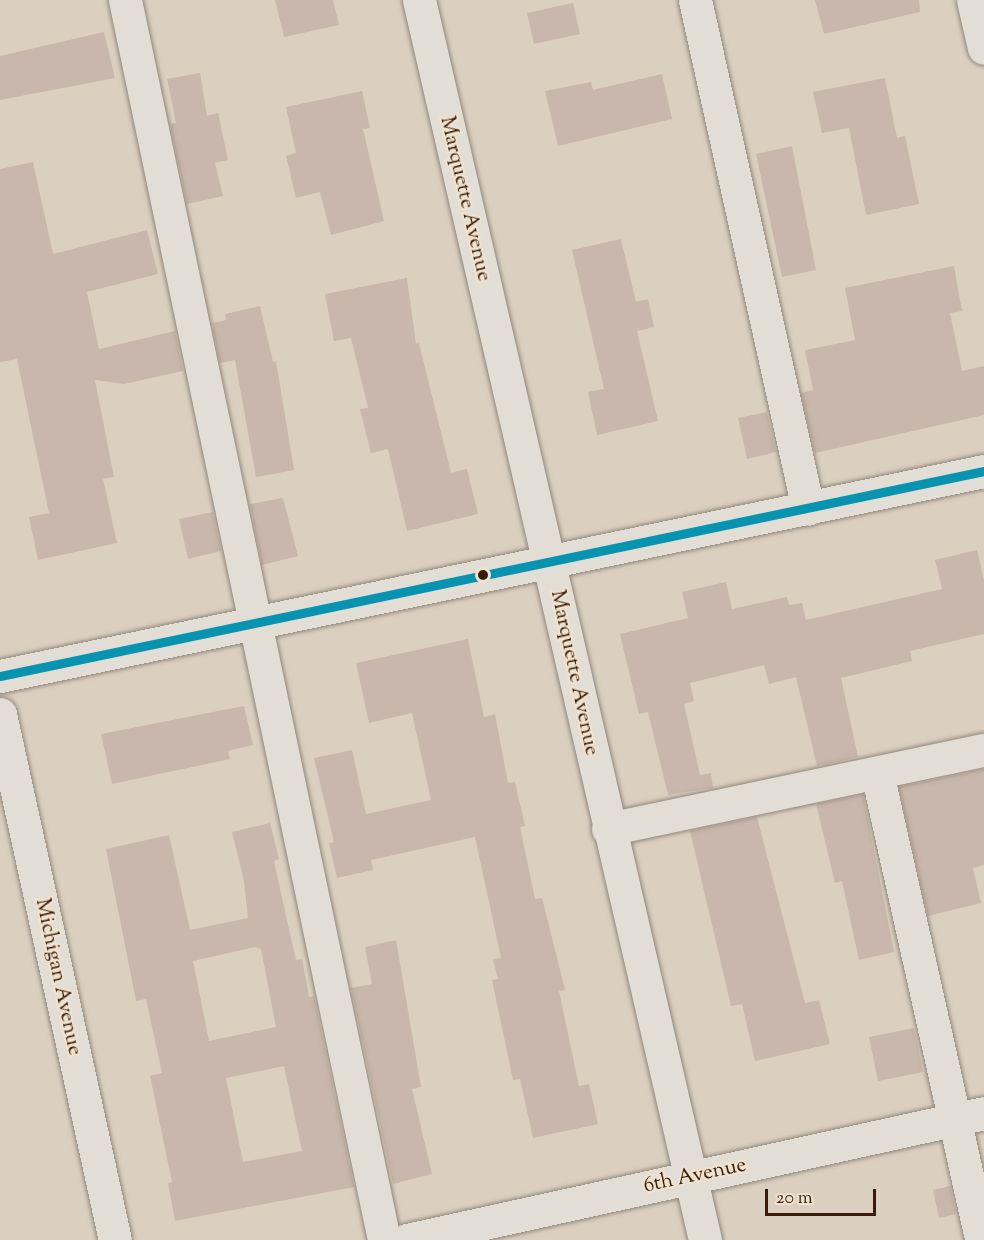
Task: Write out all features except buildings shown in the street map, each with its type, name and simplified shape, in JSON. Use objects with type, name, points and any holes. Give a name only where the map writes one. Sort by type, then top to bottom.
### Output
[{"type":"street","points":[[125,0],[258,622],[384,1240]]},
{"type":"street","name":"Marquette Avenue","points":[[419,0],[550,563],[608,829],[705,1240]]},
{"type":"street","points":[[695,0],[808,509]]},
{"type":"street","points":[[973,0],[984,48]]},
{"type":"street","points":[[0,676],[984,471]]},
{"type":"street","name":"Michigan Avenue","points":[[0,714],[115,1240]]},
{"type":"street","points":[[608,829],[984,750]]},
{"type":"street","points":[[877,773],[969,1117],[981,1240]]},
{"type":"street","name":"6th Avenue","points":[[407,1240],[969,1117]]},
{"type":"transit line","points":[[0,676],[984,471]]}]
